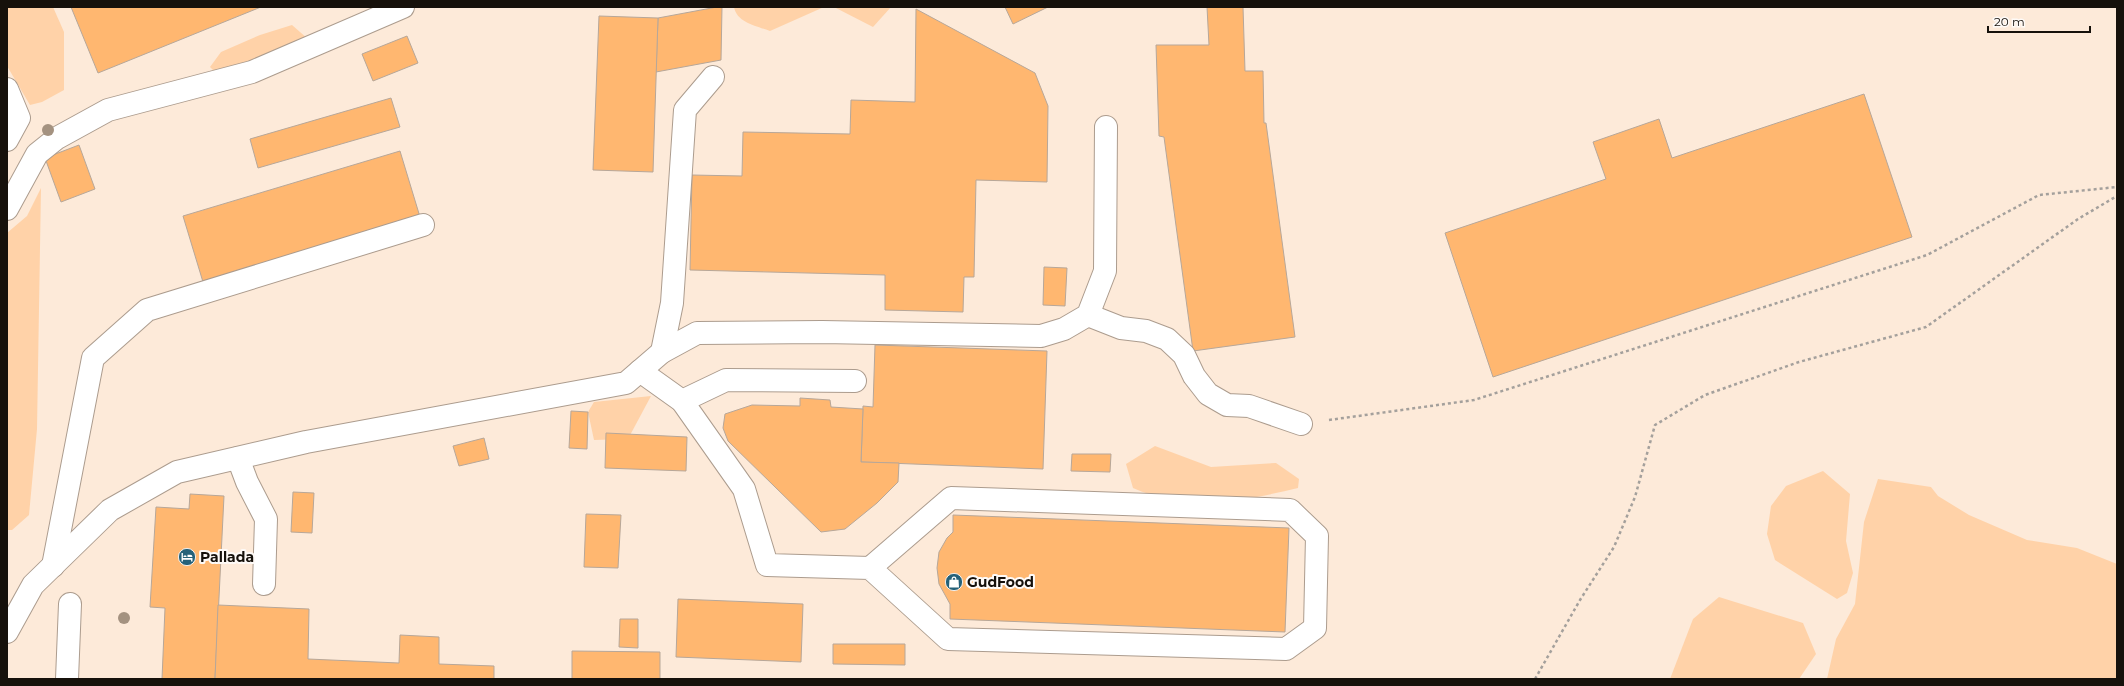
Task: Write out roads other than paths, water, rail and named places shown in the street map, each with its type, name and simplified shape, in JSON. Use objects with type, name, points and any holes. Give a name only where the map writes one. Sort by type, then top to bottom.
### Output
[{"type":"lane","points":[[7,209],[37,154],[57,138],[108,110],[252,72],[403,7]]},
{"type":"lane","points":[[662,352],[672,303],[685,110],[713,77]]},
{"type":"lane","points":[[7,89],[19,118],[7,140]]},
{"type":"lane","points":[[7,632],[33,585],[110,510],[176,472],[306,442],[626,383],[662,352],[697,333],[822,332],[1041,336],[1064,329],[1088,315],[1105,271],[1106,126]]},
{"type":"lane","points":[[53,566],[93,358],[147,310],[423,225]]},
{"type":"lane","points":[[1088,315],[1121,328],[1146,331],[1168,339],[1184,355],[1194,376],[1208,394],[1227,405],[1249,406],[1301,424]]},
{"type":"lane","points":[[640,371],[682,401],[744,489],[767,565],[870,568],[948,639],[1286,649],[1315,628],[1317,536],[1290,510],[951,498],[870,568]]},
{"type":"lane","points":[[682,401],[726,380],[855,381]]},
{"type":"lane","points":[[238,458],[247,482],[266,519],[264,584]]},
{"type":"lane","points":[[67,679],[70,604]]},
{"type":"place","name":"Pallada","points":[[187,557]]},
{"type":"place","name":"GudFood","points":[[954,582]]}]
